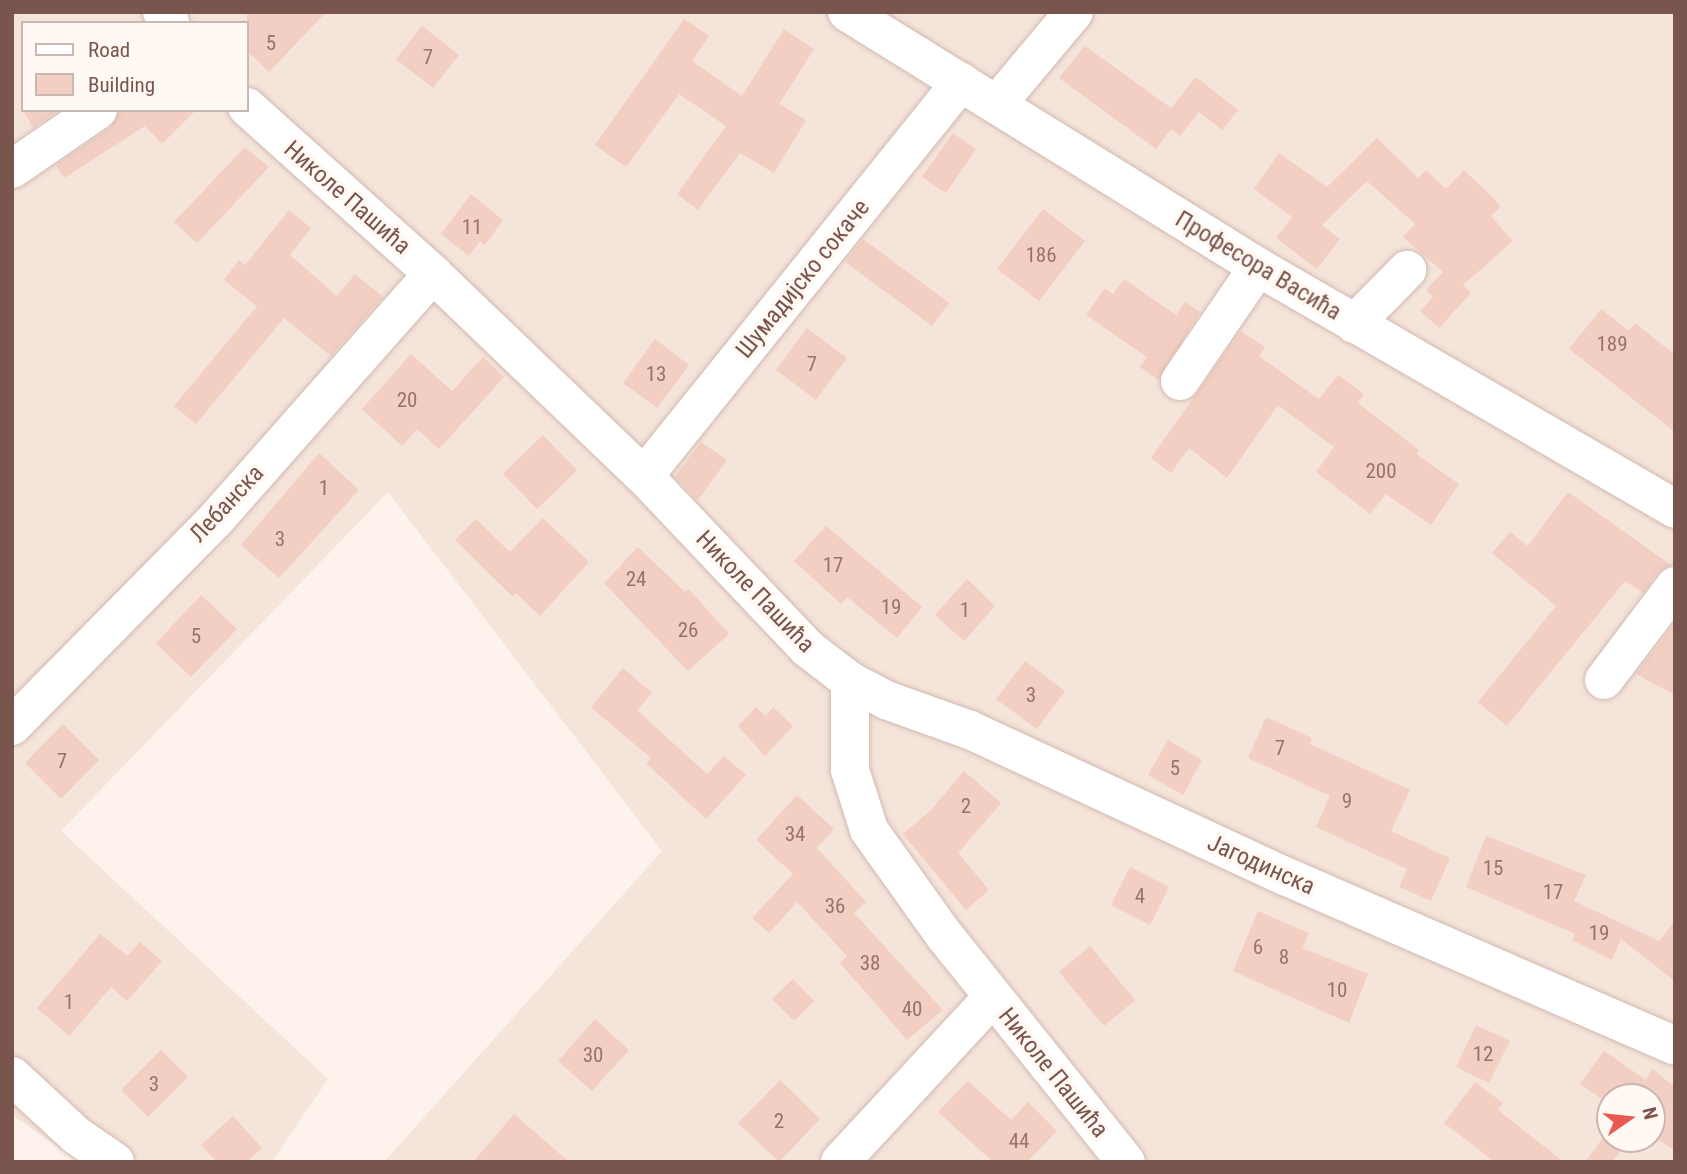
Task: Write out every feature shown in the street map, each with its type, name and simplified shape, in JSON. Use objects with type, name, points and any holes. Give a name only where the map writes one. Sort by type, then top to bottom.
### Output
[{"type":"street","name":"Професора Васића","points":[[847,12],[1258,267],[1675,509]]},
{"type":"street","points":[[997,104],[1074,12]]},
{"type":"street","name":"Шумадијско сокаче","points":[[645,476],[961,82]]},
{"type":"street","name":"Николе Пашића","points":[[248,108],[433,274],[645,476],[807,648],[850,681],[850,770],[869,830],[993,997],[1126,1162]]},
{"type":"street","points":[[12,169],[95,112]]},
{"type":"street","points":[[1180,381],[1258,267]]},
{"type":"street","points":[[1354,324],[1407,270]]},
{"type":"street","name":"Лебанска","points":[[12,726],[216,519],[433,274]]},
{"type":"street","points":[[1604,680],[1675,586]]},
{"type":"street","name":"Јагодинска","points":[[850,681],[886,700],[970,730],[1287,877],[1675,1046]]},
{"type":"street","points":[[840,1162],[993,997]]},
{"type":"street","points":[[12,1076],[77,1136],[115,1162]]},
{"type":"shaded area","points":[[12,12],[1675,12],[1675,1162],[384,1162],[662,851],[388,492],[61,831],[328,1079],[272,1162],[80,1162],[12,1115]]},
{"type":"building","points":[[247,12],[326,12],[269,72],[248,52]]},
{"type":"building","points":[[684,19],[709,36],[692,61],[742,96],[784,29],[814,49],[779,104],[806,120],[774,173],[740,153],[698,210],[677,194],[726,126],[679,94],[626,167],[595,145]]},
{"type":"building","points":[[422,26],[459,55],[433,88],[396,59]]},
{"type":"building","points":[[1085,46],[1171,108],[1196,77],[1238,110],[1222,130],[1199,112],[1180,136],[1171,129],[1156,149],[1059,78]]},
{"type":"building","points":[[24,112],[56,112],[33,128]]},
{"type":"building","points":[[119,112],[194,112],[162,144],[145,126],[64,178],[56,165],[110,128]]},
{"type":"building","points":[[953,133],[976,149],[946,193],[922,177]]},
{"type":"building","points":[[1377,138],[1418,178],[1426,170],[1446,189],[1464,170],[1501,206],[1491,216],[1513,241],[1463,285],[1471,293],[1439,328],[1420,311],[1433,297],[1426,290],[1443,272],[1403,237],[1415,224],[1367,181],[1322,225],[1340,239],[1317,269],[1276,238],[1292,217],[1254,189],[1279,153],[1327,187]]},
{"type":"building","points":[[245,147],[269,167],[197,243],[174,222]]},
{"type":"building","points":[[471,194],[503,220],[485,245],[480,241],[469,256],[441,234]]},
{"type":"building","points":[[1043,209],[1085,241],[1039,301],[997,269]]},
{"type":"building","points":[[289,210],[311,228],[290,255],[337,296],[355,274],[383,297],[331,356],[284,318],[196,424],[174,406],[257,306],[224,280],[239,260],[245,265]]},
{"type":"building","points":[[863,239],[949,303],[932,326],[845,262]]},
{"type":"building","points":[[1124,279],[1176,315],[1185,302],[1200,312],[1158,380],[1140,367],[1147,357],[1086,315],[1105,288],[1113,294]]},
{"type":"building","points":[[1601,309],[1629,331],[1635,323],[1675,355],[1675,432],[1569,349]]},
{"type":"building","points":[[807,328],[847,358],[816,400],[776,370]]},
{"type":"building","points":[[1241,331],[1265,347],[1259,356],[1319,399],[1338,375],[1364,394],[1358,403],[1419,450],[1416,454],[1459,484],[1431,525],[1386,494],[1370,514],[1316,472],[1334,447],[1278,405],[1227,478],[1189,448],[1171,473],[1151,458]]},
{"type":"building","points":[[655,339],[689,365],[657,408],[623,383]]},
{"type":"building","points":[[411,354],[452,391],[483,357],[504,377],[439,449],[417,429],[402,446],[362,409]]},
{"type":"building","points":[[543,435],[577,470],[537,509],[503,474]]},
{"type":"building","points":[[701,442],[727,460],[698,500],[675,477]]},
{"type":"building","points":[[319,453],[359,490],[279,578],[241,545]]},
{"type":"building","points":[[1568,492],[1671,565],[1658,572],[1643,593],[1625,581],[1507,726],[1478,702],[1556,606],[1492,553],[1510,532],[1528,546]]},
{"type":"building","points":[[543,518],[589,562],[540,616],[516,593],[512,596],[455,540],[476,519],[510,552]]},
{"type":"building","points":[[826,526],[922,607],[897,638],[847,597],[841,604],[794,561]]},
{"type":"building","points":[[638,547],[685,592],[689,589],[729,634],[688,671],[604,583]]},
{"type":"building","points":[[967,579],[995,606],[964,641],[935,615]]},
{"type":"building","points":[[201,595],[237,629],[191,677],[156,643]]},
{"type":"building","points":[[1675,623],[1675,695],[1636,674]]},
{"type":"building","points":[[1025,661],[1065,691],[1037,729],[996,699]]},
{"type":"building","points":[[623,668],[652,693],[637,710],[707,774],[724,756],[746,775],[706,819],[646,763],[651,758],[591,707]]},
{"type":"building","points":[[756,707],[766,716],[773,707],[793,726],[765,756],[738,726]]},
{"type":"building","points":[[1266,717],[1312,738],[1310,744],[1410,790],[1391,831],[1450,858],[1431,901],[1399,887],[1407,869],[1316,827],[1330,796],[1248,758]]},
{"type":"building","points":[[63,724],[99,760],[61,799],[25,763]]},
{"type":"building","points":[[1168,740],[1202,760],[1183,795],[1148,775]]},
{"type":"building","points":[[964,771],[1001,803],[958,853],[989,890],[966,910],[903,834],[931,810]]},
{"type":"building","points":[[797,795],[834,829],[817,848],[866,902],[854,913],[943,1010],[907,1040],[840,963],[847,956],[797,902],[769,933],[752,918],[793,874],[756,840]]},
{"type":"building","points":[[1486,836],[1586,875],[1574,901],[1659,941],[1675,921],[1675,981],[1621,939],[1612,960],[1572,940],[1575,934],[1466,887]]},
{"type":"building","points":[[1130,867],[1169,887],[1150,925],[1111,905]]},
{"type":"building","points":[[1258,911],[1309,933],[1302,948],[1368,974],[1349,1023],[1233,971]]},
{"type":"building","points":[[100,934],[128,956],[140,942],[162,961],[127,1001],[111,987],[69,1036],[37,1008]]},
{"type":"building","points":[[1090,946],[1135,1000],[1104,1026],[1059,972]]},
{"type":"building","points":[[793,979],[814,1001],[794,1021],[772,999]]},
{"type":"building","points":[[595,1019],[629,1050],[592,1091],[558,1061]]},
{"type":"building","points":[[1476,1025],[1510,1041],[1489,1083],[1456,1067]]},
{"type":"building","points":[[161,1050],[188,1077],[148,1117],[121,1090]]},
{"type":"building","points":[[1604,1051],[1646,1080],[1652,1069],[1675,1087],[1675,1151],[1666,1145],[1666,1083],[1596,1083],[1596,1095],[1580,1084]]},
{"type":"building","points":[[780,1080],[820,1119],[779,1162],[738,1123]]},
{"type":"building","points":[[968,1081],[1011,1120],[1028,1102],[1057,1131],[1027,1162],[993,1162],[938,1112]]},
{"type":"building","points":[[1475,1082],[1503,1103],[1498,1110],[1564,1162],[1495,1162],[1444,1123]]},
{"type":"building","points":[[514,1114],[569,1162],[473,1162]]},
{"type":"building","points":[[233,1116],[262,1148],[247,1162],[217,1162],[201,1145]]},
{"type":"building","points":[[1596,1147],[1596,1153],[1619,1153],[1612,1162],[1585,1162]]}]
